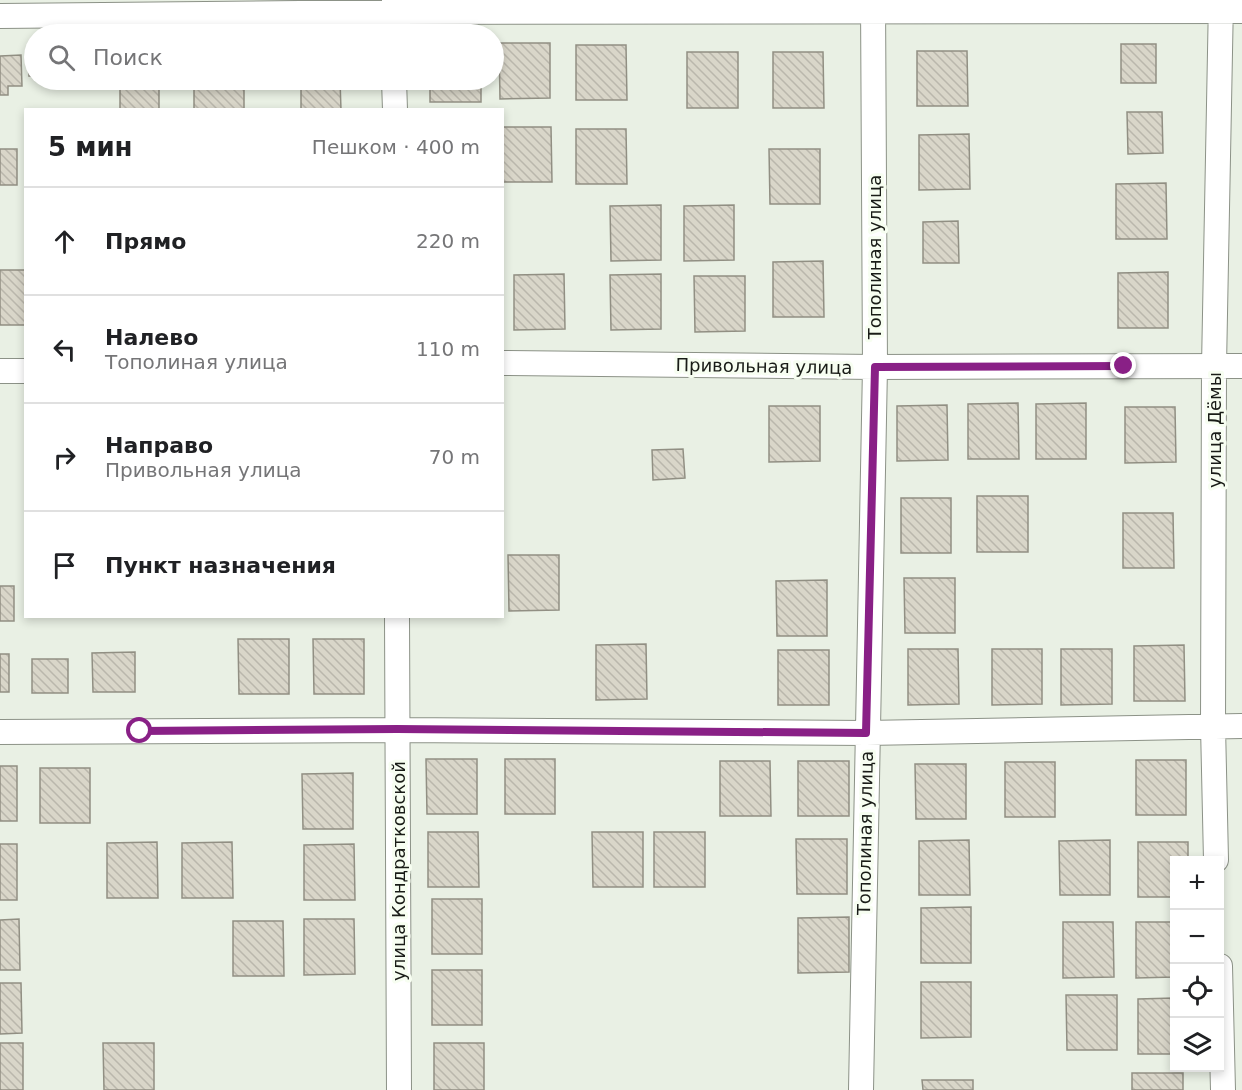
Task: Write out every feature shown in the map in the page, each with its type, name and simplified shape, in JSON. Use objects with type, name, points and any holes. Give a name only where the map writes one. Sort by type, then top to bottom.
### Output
[{"type":"street","points":[[0,16],[394,15],[873,5],[1228,7]]},
{"type":"street","name":"Тополиная улица","points":[[861,1090],[866,733],[875,367],[873,5]]},
{"type":"street","name":"улица Дёмы","points":[[1216,856],[1212,726],[1214,366],[1228,7]]},
{"type":"street","points":[[394,90],[395,108]]},
{"type":"street","name":"Привольная улица","points":[[504,363],[875,367],[1242,366]]},
{"type":"street","points":[[0,371],[24,371]]},
{"type":"street","name":"улица Кондратковской","points":[[397,618],[399,1090]]},
{"type":"street","points":[[0,732],[397,729],[866,733],[1242,726]]},
{"type":"street","points":[[1221,1018],[1223,1090]]},
{"type":"building","points":[[504,43],[550,43],[550,98],[500,99],[500,90],[504,90]]},
{"type":"building","points":[[1121,44],[1156,44],[1156,83],[1121,83]]},
{"type":"building","points":[[576,45],[626,45],[627,100],[576,100]]},
{"type":"building","points":[[917,51],[967,51],[968,106],[917,106]]},
{"type":"building","points":[[687,52],[738,52],[738,108],[687,108]]},
{"type":"building","points":[[773,52],[823,52],[824,108],[773,108]]},
{"type":"building","points":[[21,55],[22,86],[8,86],[8,95],[0,95],[0,56]]},
{"type":"building","points":[[120,90],[159,90],[159,108],[120,108]]},
{"type":"building","points":[[194,90],[244,90],[244,108],[194,108]]},
{"type":"building","points":[[301,90],[340,90],[341,108],[301,108]]},
{"type":"building","points":[[430,90],[481,90],[481,102],[430,102]]},
{"type":"building","points":[[1127,112],[1162,112],[1163,153],[1128,154]]},
{"type":"building","points":[[504,127],[551,127],[552,182],[504,182]]},
{"type":"building","points":[[576,129],[626,129],[627,184],[576,184]]},
{"type":"building","points":[[969,134],[970,189],[919,190],[919,135]]},
{"type":"building","points":[[0,149],[17,149],[17,185],[0,185]]},
{"type":"building","points":[[769,149],[820,149],[820,204],[770,204]]},
{"type":"building","points":[[1166,183],[1167,239],[1116,239],[1116,184]]},
{"type":"building","points":[[661,205],[661,260],[611,261],[610,206]]},
{"type":"building","points":[[734,205],[734,260],[684,261],[684,206]]},
{"type":"building","points":[[958,221],[959,263],[923,263],[923,222]]},
{"type":"building","points":[[823,261],[824,317],[773,317],[773,262]]},
{"type":"building","points":[[0,270],[24,270],[24,325],[0,325]]},
{"type":"building","points":[[1168,272],[1168,328],[1118,328],[1118,273]]},
{"type":"building","points":[[564,274],[565,329],[514,330],[514,275]]},
{"type":"building","points":[[661,274],[661,329],[611,330],[610,275]]},
{"type":"building","points":[[694,276],[745,276],[745,331],[695,332]]},
{"type":"building","points":[[1018,403],[1019,459],[968,459],[968,404]]},
{"type":"building","points":[[1086,403],[1086,459],[1036,459],[1036,404]]},
{"type":"building","points":[[947,405],[948,460],[897,461],[897,406]]},
{"type":"building","points":[[769,406],[820,406],[820,461],[769,462]]},
{"type":"building","points":[[1125,407],[1175,407],[1176,462],[1125,463]]},
{"type":"building","points":[[683,449],[685,478],[653,480],[652,450]]},
{"type":"building","points":[[977,496],[1028,496],[1028,552],[977,552]]},
{"type":"building","points":[[901,498],[951,498],[951,553],[901,553]]},
{"type":"building","points":[[1123,513],[1173,513],[1174,568],[1123,568]]},
{"type":"building","points":[[508,555],[559,555],[559,610],[509,611]]},
{"type":"building","points":[[904,578],[955,578],[955,633],[905,633]]},
{"type":"building","points":[[827,580],[827,636],[777,636],[776,581]]},
{"type":"building","points":[[0,586],[14,586],[14,621],[0,621]]},
{"type":"building","points":[[238,639],[289,639],[289,694],[239,694]]},
{"type":"building","points":[[313,639],[364,639],[364,694],[314,694]]},
{"type":"building","points":[[646,644],[647,699],[596,700],[596,645]]},
{"type":"building","points":[[1184,645],[1185,701],[1134,701],[1134,646]]},
{"type":"building","points":[[908,649],[958,649],[959,704],[908,705]]},
{"type":"building","points":[[992,649],[1042,649],[1042,704],[992,705]]},
{"type":"building","points":[[1061,649],[1112,649],[1112,704],[1061,705]]},
{"type":"building","points":[[778,650],[829,650],[829,705],[778,705]]},
{"type":"building","points":[[135,652],[135,692],[93,692],[92,653]]},
{"type":"building","points":[[0,654],[9,654],[9,692],[0,692]]},
{"type":"building","points":[[32,659],[68,659],[68,693],[32,693]]},
{"type":"building","points":[[426,759],[477,759],[477,814],[427,814]]},
{"type":"building","points":[[505,759],[555,759],[555,814],[505,814]]},
{"type":"building","points":[[1136,760],[1186,760],[1186,815],[1136,815]]},
{"type":"building","points":[[720,761],[770,761],[771,816],[720,816]]},
{"type":"building","points":[[798,761],[849,761],[849,816],[798,816]]},
{"type":"building","points":[[1005,762],[1055,762],[1055,817],[1005,817]]},
{"type":"building","points":[[915,764],[966,764],[966,819],[916,819]]},
{"type":"building","points":[[0,766],[17,766],[17,821],[0,821]]},
{"type":"building","points":[[40,768],[90,768],[90,823],[40,823]]},
{"type":"building","points":[[353,773],[353,829],[303,829],[302,774]]},
{"type":"building","points":[[428,832],[478,832],[479,887],[428,887]]},
{"type":"building","points":[[592,832],[643,832],[643,887],[593,887]]},
{"type":"building","points":[[654,832],[705,832],[705,887],[654,887]]},
{"type":"building","points":[[796,839],[847,839],[847,894],[797,894]]},
{"type":"building","points":[[969,840],[970,895],[919,895],[919,841]]},
{"type":"building","points":[[1110,840],[1110,895],[1060,895],[1059,841]]},
{"type":"building","points":[[157,842],[158,898],[107,898],[107,843]]},
{"type":"building","points":[[232,842],[233,898],[182,898],[182,843]]},
{"type":"building","points":[[1138,842],[1188,842],[1188,856],[1170,856],[1170,897],[1138,897]]},
{"type":"building","points":[[0,844],[17,844],[17,900],[0,900]]},
{"type":"building","points":[[354,844],[355,900],[304,900],[304,845]]},
{"type":"building","points":[[432,899],[482,899],[482,954],[432,954]]},
{"type":"building","points":[[971,907],[971,963],[921,963],[921,908]]},
{"type":"building","points":[[849,917],[849,972],[798,973],[798,918]]},
{"type":"building","points":[[19,919],[20,970],[0,970],[0,920]]},
{"type":"building","points":[[304,919],[354,919],[355,974],[304,975]]},
{"type":"building","points":[[233,921],[283,921],[284,976],[233,976]]},
{"type":"building","points":[[1063,922],[1113,922],[1114,977],[1063,978]]},
{"type":"building","points":[[1136,922],[1170,922],[1170,977],[1136,978]]},
{"type":"building","points":[[432,970],[482,970],[482,1025],[432,1025]]},
{"type":"building","points":[[921,982],[971,982],[971,1037],[921,1038]]},
{"type":"building","points":[[0,983],[21,983],[22,1033],[0,1034]]},
{"type":"building","points":[[1066,995],[1117,995],[1117,1050],[1067,1050]]},
{"type":"building","points":[[1170,998],[1170,1054],[1138,1054],[1138,999]]},
{"type":"building","points":[[0,1043],[23,1043],[23,1090],[0,1090]]},
{"type":"building","points":[[103,1043],[154,1043],[154,1090],[104,1090]]},
{"type":"building","points":[[434,1043],[484,1043],[484,1090],[434,1090]]},
{"type":"building","points":[[1132,1073],[1183,1073],[1183,1090],[1132,1090]]},
{"type":"building","points":[[922,1080],[973,1080],[973,1090],[923,1090]]},
{"type":"route","points":[[140,731],[397,729],[866,733],[875,367],[1124,366]]}]
